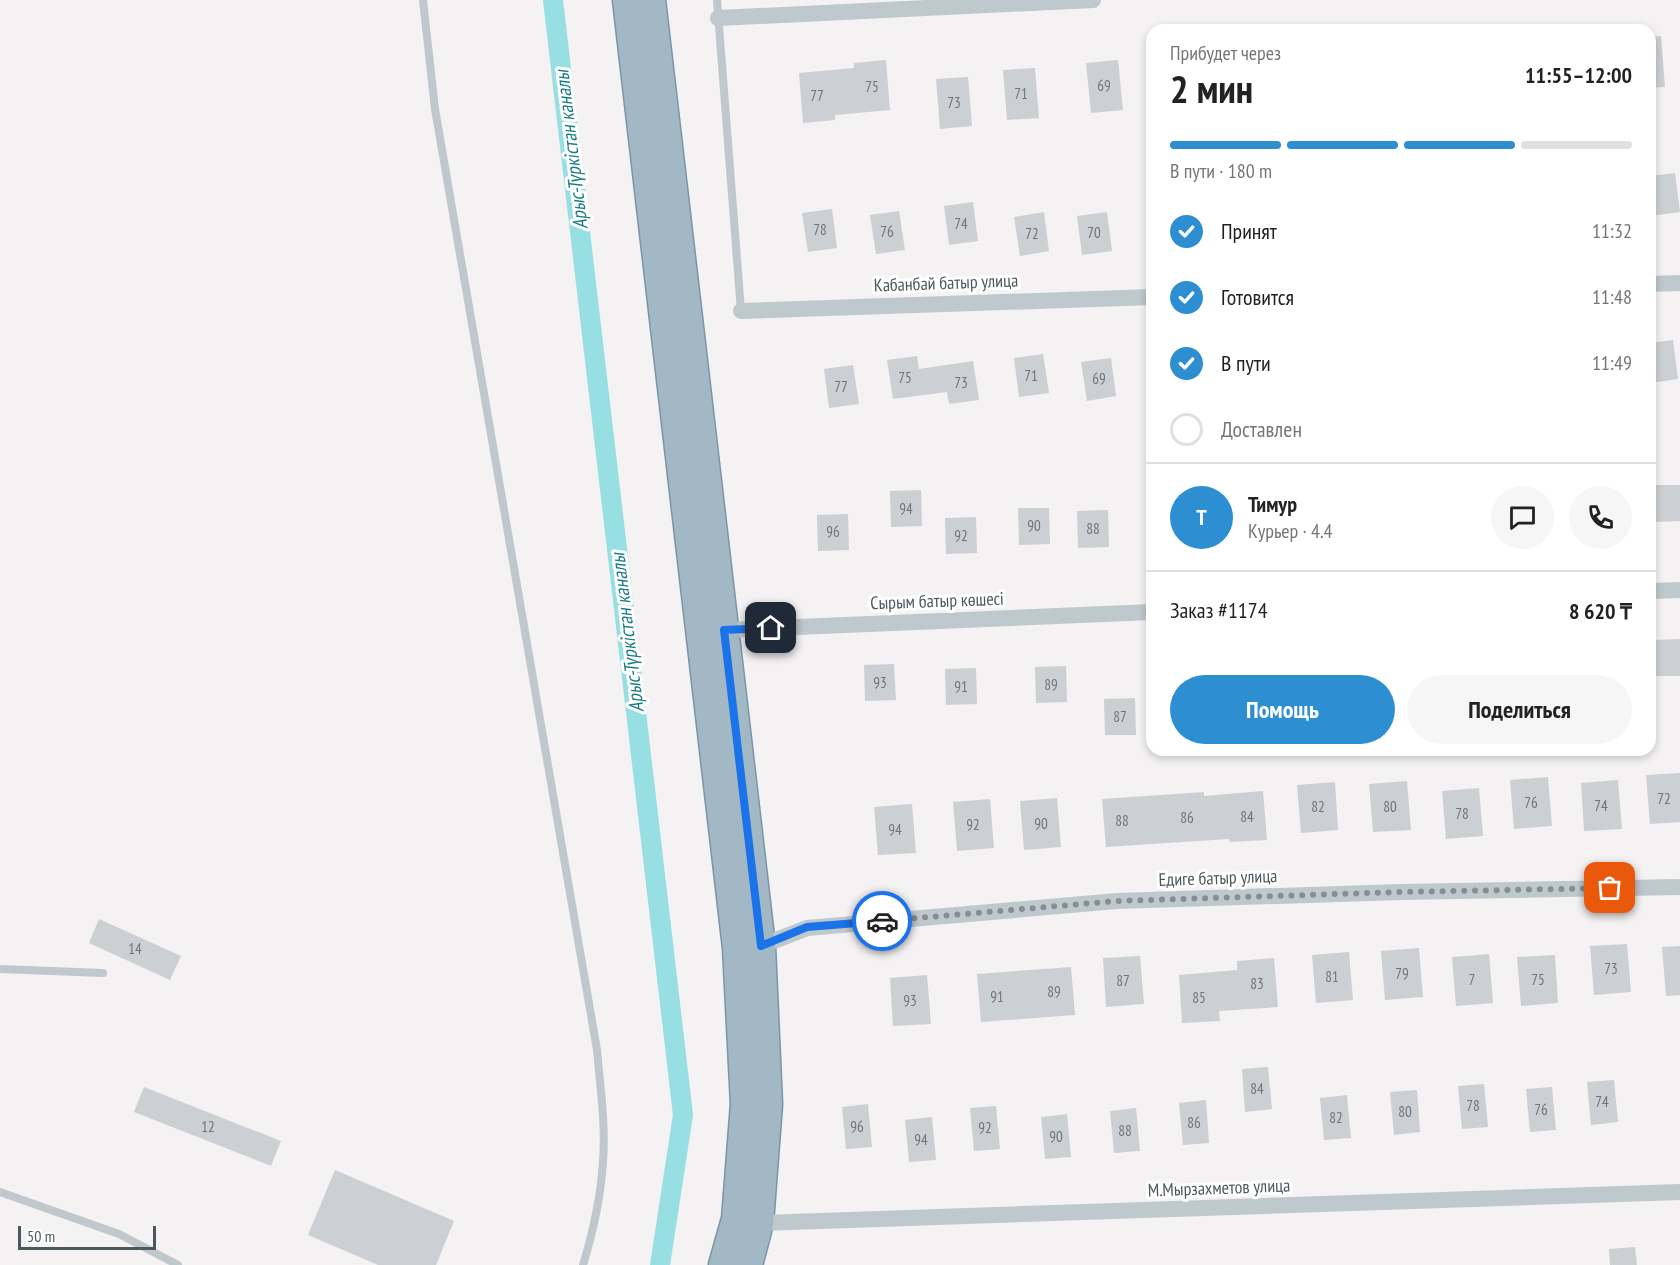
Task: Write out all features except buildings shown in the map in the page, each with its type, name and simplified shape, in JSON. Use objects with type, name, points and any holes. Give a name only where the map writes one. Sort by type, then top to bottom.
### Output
[{"type":"highway","points":[[627,0],[737,948],[745,1104],[736,1219],[723,1265]]},
{"type":"highway","points":[[651,0],[761,946],[768,1104],[759,1223],[748,1265]]},
{"type":"street","points":[[718,18],[1093,0]]},
{"type":"street","points":[[1656,284],[1680,283]]},
{"type":"street","name":"Кабанбай батыр улица","points":[[741,311],[1146,297]]},
{"type":"street","points":[[1656,591],[1680,590]]},
{"type":"street","name":"Сырым батыр көшесі","points":[[724,630],[1146,612]]},
{"type":"street","name":"Едиге батыр улица","points":[[761,946],[807,927],[1117,901],[1401,892],[1680,887]]},
{"type":"street","name":"М.Мырзахметов улица","points":[[759,1223],[1680,1192]]},
{"type":"lane","points":[[423,0],[437,121],[597,1050],[602,1108],[603,1160],[591,1237],[583,1265]]},
{"type":"lane","points":[[717,0],[741,311]]},
{"type":"lane","points":[[0,969],[103,973]]},
{"type":"lane","points":[[0,1192],[119,1234],[178,1265]]},
{"type":"waterway","name":"Арыс-Түркістан каналы","points":[[553,0],[683,1115],[660,1265]]},
{"type":"way so far","points":[[882,921],[1117,901],[1610,888]]},
{"type":"route","points":[[771,628],[724,630],[761,946],[807,927],[882,921]]}]
